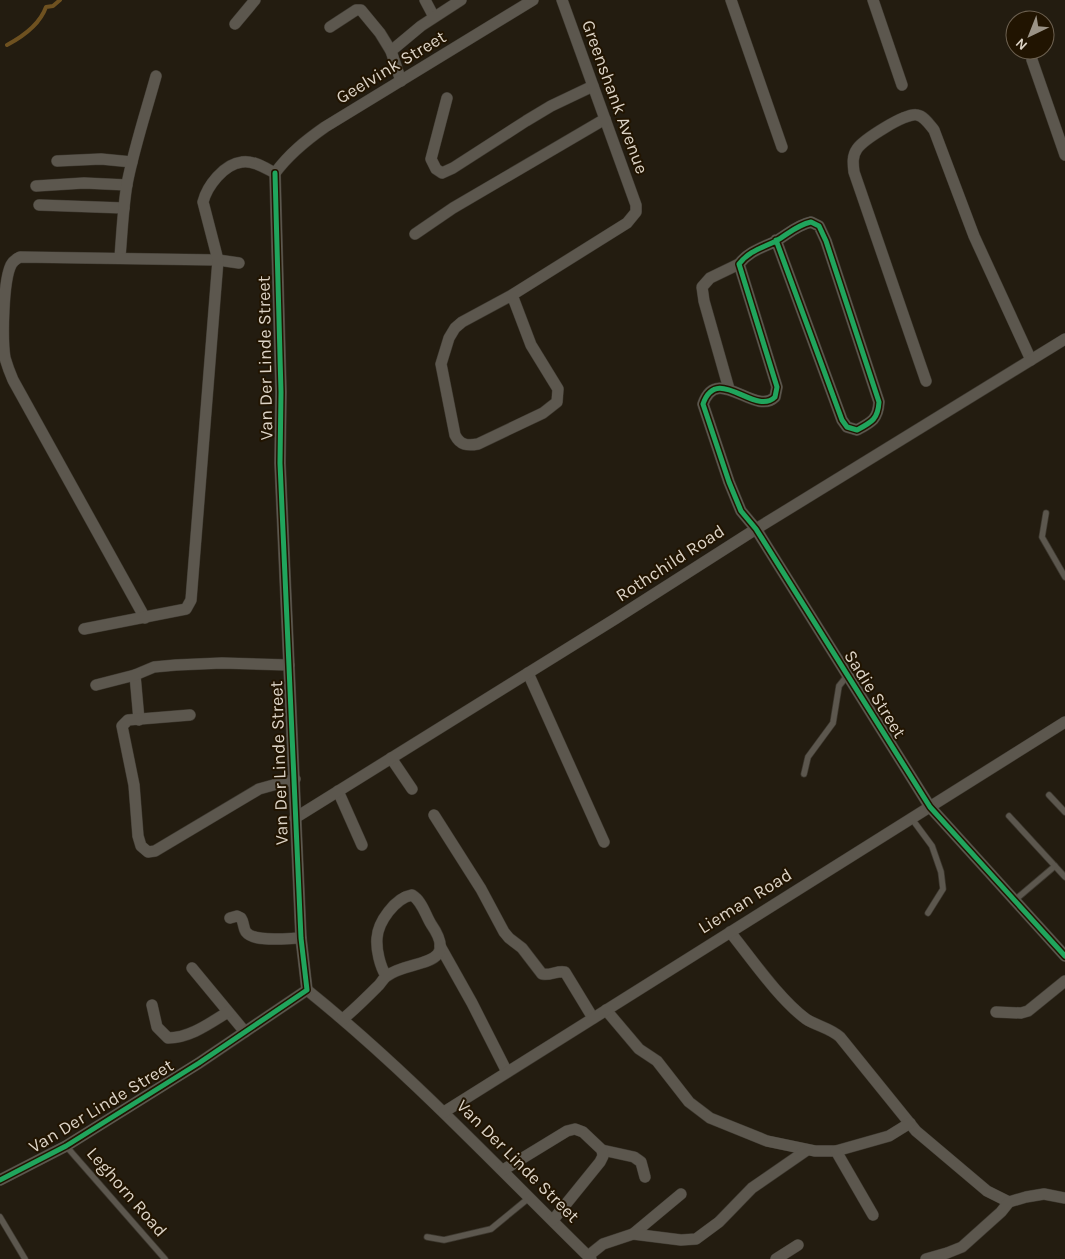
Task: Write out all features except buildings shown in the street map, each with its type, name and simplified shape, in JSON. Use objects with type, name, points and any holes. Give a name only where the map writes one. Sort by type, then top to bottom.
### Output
[{"type":"street","points":[[235,24],[255,0]]},
{"type":"street","points":[[425,0],[434,17]]},
{"type":"street","points":[[391,51],[434,17],[461,0]]},
{"type":"street","name":"Geelvink Street","points":[[275,173],[288,156],[301,144],[325,127],[533,0]]},
{"type":"street","name":"Greenshank Avenue","points":[[512,295],[627,223],[636,212],[636,205],[562,0]]},
{"type":"street","points":[[731,0],[782,147]]},
{"type":"street","points":[[872,0],[902,85]]},
{"type":"street","points":[[330,27],[356,10],[361,10],[380,33],[391,51],[401,81]]},
{"type":"street","points":[[1032,60],[1065,155]]},
{"type":"street","points":[[120,257],[127,185],[156,76]]},
{"type":"street","points":[[447,98],[431,159],[436,169],[442,173],[453,168],[551,106],[593,86]]},
{"type":"street","points":[[926,381],[854,172],[853,157],[864,141],[912,115],[918,114],[934,130],[974,236],[1031,360]]},
{"type":"street","points":[[415,234],[453,208],[605,119]]},
{"type":"street","points":[[57,161],[102,158],[132,162]]},
{"type":"street","points":[[84,629],[186,609],[191,600],[218,260],[203,202],[204,195],[225,170],[243,161],[256,164],[275,173]]},
{"type":"street","name":"Van Der Linde Street","points":[[275,173],[281,392],[280,463],[295,779],[294,818],[301,938],[307,990],[343,1019],[444,1112],[590,1258]]},
{"type":"street","points":[[36,186],[84,183],[127,185]]},
{"type":"street","points":[[40,205],[124,208]]},
{"type":"street","points":[[739,264],[775,376],[776,393],[772,400],[760,403],[729,389],[704,301],[702,287],[710,278],[739,264],[751,252],[790,231],[811,222],[819,226],[826,241],[879,402],[875,418],[857,430],[847,427],[842,420],[776,240]]},
{"type":"street","points":[[145,618],[13,380],[6,360],[4,339],[6,293],[10,267],[20,257],[120,257],[218,260],[240,263]]},
{"type":"street","points":[[512,295],[531,344],[558,389],[557,402],[534,417],[478,444],[468,446],[461,443],[454,435],[441,364],[444,351],[455,328],[462,322],[512,295]]},
{"type":"street","name":"Rothchild Road","points":[[294,818],[756,529],[1065,339]]},
{"type":"street","name":"Sadie Street","points":[[729,389],[711,392],[703,404],[741,511],[756,529],[930,807],[1065,956]]},
{"type":"street","points":[[96,685],[135,675],[154,667],[222,663],[289,665]]},
{"type":"street","points":[[528,673],[604,842]]},
{"type":"street","points":[[135,675],[139,720]]},
{"type":"street","points":[[190,715],[128,720],[122,726],[134,785],[138,836],[141,846],[148,852],[155,851],[259,789],[295,779]]},
{"type":"street","name":"Lieman Road","points":[[444,1112],[1065,722]]},
{"type":"street","points":[[391,758],[412,789]]},
{"type":"street","points":[[338,791],[362,844]]},
{"type":"street","points":[[434,815],[481,889],[504,932],[522,948],[542,974],[565,972],[593,1018]]},
{"type":"street","points":[[343,1019],[386,976],[430,960],[438,953],[440,946],[439,935],[426,917],[420,902],[412,895],[404,897],[392,907],[376,937],[382,970],[386,976]]},
{"type":"street","points":[[230,918],[237,916],[241,918],[246,933],[251,936],[260,938],[301,938]]},
{"type":"street","points":[[730,932],[777,991],[805,1018],[828,1028],[840,1037],[916,1131],[974,1181],[1008,1202]]},
{"type":"street","points":[[440,946],[507,1072]]},
{"type":"street","points":[[192,968],[245,1032]]},
{"type":"street","points":[[996,1012],[1028,1011],[1065,981]]},
{"type":"street","name":"Van Der Linde Street","points":[[0,1180],[66,1146],[199,1063],[307,990]]},
{"type":"street","points":[[152,1005],[157,1027],[168,1038],[177,1038],[194,1032],[228,1012]]},
{"type":"street","points":[[606,1010],[639,1049],[657,1061],[689,1102],[710,1118],[767,1141],[807,1150],[836,1151],[889,1136],[910,1123]]},
{"type":"street","points":[[503,1170],[575,1128],[584,1132],[602,1150],[634,1157],[641,1162],[645,1177]]},
{"type":"street","points":[[554,1220],[600,1162],[603,1156],[602,1150]]},
{"type":"street","points":[[633,1234],[681,1240],[696,1238],[725,1216],[752,1188],[807,1150]]},
{"type":"street","points":[[836,1151],[873,1215]]},
{"type":"street","points":[[590,1258],[603,1244],[633,1234],[682,1194]]},
{"type":"street","points":[[926,1259],[962,1247],[1001,1212],[1008,1202],[1044,1194],[1065,1198]]},
{"type":"street","points":[[776,1259],[798,1245]]},
{"type":"lane","points":[[1046,513],[1042,537],[1065,577]]},
{"type":"lane","points":[[804,774],[808,757],[833,723],[839,686],[847,676]]},
{"type":"lane","points":[[1049,795],[1065,812]]},
{"type":"lane","points":[[1009,816],[1065,877]]},
{"type":"lane","points":[[912,819],[932,846],[941,872],[943,889],[928,913]]},
{"type":"lane","points":[[1015,900],[1055,866]]},
{"type":"lane","name":"Leghorn Road","points":[[66,1146],[166,1259]]},
{"type":"lane","points":[[427,1237],[444,1240],[492,1229],[530,1197]]},
{"type":"lane","points":[[0,1217],[25,1259]]},
{"type":"waterway","points":[[7,45],[30,29],[46,7],[53,6],[60,0]]},
{"type":"cycle path","points":[[0,1180],[66,1146],[199,1063],[307,990],[301,938],[280,463],[281,392],[275,173]]},
{"type":"cycle path","points":[[776,240],[842,420],[847,427],[857,430],[867,425],[876,416],[878,408],[879,402],[826,241],[819,226],[811,222],[801,225],[780,238],[776,241],[751,253],[739,264],[777,387],[775,397],[767,401],[757,401],[727,389],[717,388],[709,393],[703,404],[729,482],[741,511],[756,529],[930,807],[1065,956]]}]
